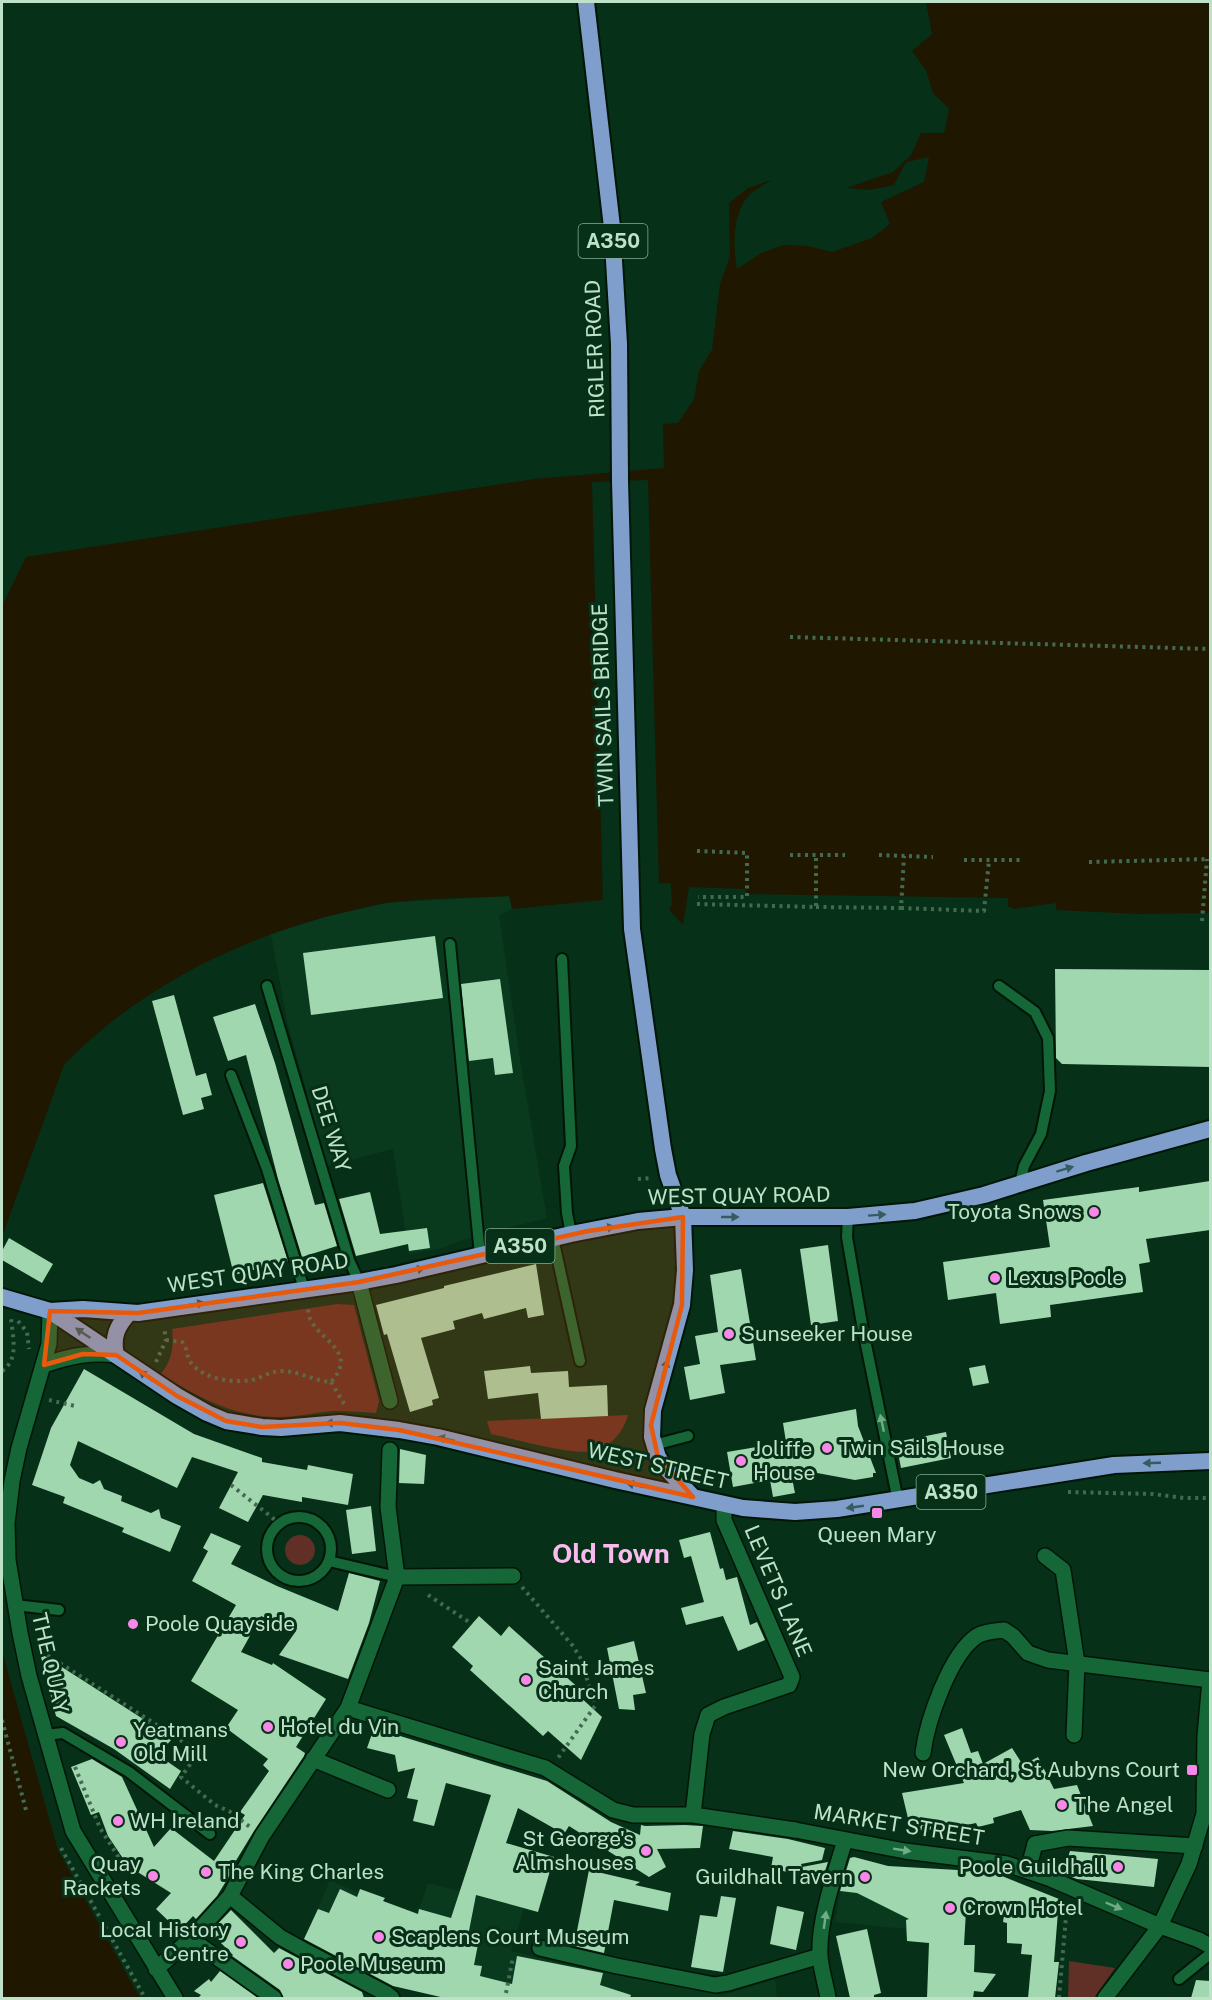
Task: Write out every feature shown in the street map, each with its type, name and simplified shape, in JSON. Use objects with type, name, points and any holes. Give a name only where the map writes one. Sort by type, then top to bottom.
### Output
[{"type":"highway","name":"RIGLER ROAD","points":[[586,2],[612,227],[619,344],[620,481]]},
{"type":"highway","name":"TWIN SAILS BRIDGE","points":[[620,481],[632,929],[663,1149],[668,1175],[683,1217]]},
{"type":"highway","name":"WEST QUAY ROAD","points":[[50,1311],[82,1309],[129,1313],[359,1282],[638,1221],[683,1217],[848,1217],[931,1208],[984,1195],[1154,1143],[1210,1129]]},
{"type":"highway","name":"A350","points":[[683,1217],[685,1270],[682,1305],[653,1410],[651,1425],[658,1457],[670,1475],[693,1497]]},
{"type":"highway","name":"A350","points":[[6,1304],[50,1311]]},
{"type":"highway","name":"WEST STREET","points":[[50,1311],[177,1396],[207,1413],[246,1426],[281,1428],[340,1422],[399,1430],[752,1509],[795,1512],[837,1509],[1114,1465],[1210,1461]]},
{"type":"highway","points":[[116,1355],[115,1334],[120,1322],[129,1313]]},
{"type":"street","points":[[359,1282],[390,1401]]},
{"type":"street","name":"THE QUAY","points":[[50,1311],[49,1344],[12,1481],[7,1524],[8,1560],[20,1634],[45,1735],[73,1831],[175,1998]]},
{"type":"street","points":[[44,1365],[83,1354],[116,1355]]},
{"type":"street","points":[[156,1970],[191,1939],[230,1896],[262,1836],[348,1708],[397,1577],[388,1507],[390,1450]]},
{"type":"street","name":"LEVETS LANE","points":[[693,1815],[702,1734],[708,1715],[724,1707],[789,1685],[792,1677],[724,1520],[724,1504]]},
{"type":"street","points":[[1045,1556],[1063,1570],[1077,1664],[1074,1735]]},
{"type":"street","points":[[397,1577],[513,1576]]},
{"type":"street","points":[[923,1753],[925,1736],[935,1704],[957,1660],[967,1645],[977,1636],[987,1632],[1004,1630],[1028,1653],[1048,1660],[1210,1680],[1205,1736],[1207,1815],[1189,1864],[1160,1926],[1105,1998]]},
{"type":"street","name":"MARKET STREET","points":[[348,1708],[548,1770],[613,1810],[633,1815],[693,1815],[795,1830],[905,1851],[999,1862],[1028,1870],[1205,1943]]},
{"type":"street","points":[[313,1759],[388,1790]]},
{"type":"street","points":[[1028,1870],[1035,1844],[1068,1838],[1195,1846]]},
{"type":"street","points":[[828,1998],[820,1956],[826,1910],[844,1840]]},
{"type":"street","points":[[230,1896],[280,1937],[392,1998]]},
{"type":"street","points":[[191,1939],[274,1998]]},
{"type":"street","points":[[540,1948],[617,1966],[715,1984],[729,1983],[820,1956]]},
{"type":"lane","points":[[450,944],[480,1255]]},
{"type":"lane","points":[[562,959],[571,1146],[564,1166],[567,1213],[571,1234]]},
{"type":"lane","name":"DEE WAY","points":[[267,986],[349,1260],[359,1282]]},
{"type":"lane","points":[[999,986],[1035,1012],[1048,1038],[1050,1091],[1041,1134],[1024,1166],[1020,1183]]},
{"type":"lane","points":[[231,1075],[267,1169],[304,1289]]},
{"type":"lane","points":[[848,1217],[847,1237],[863,1330],[898,1501]]},
{"type":"lane","points":[[553,1238],[580,1360]]},
{"type":"lane","points":[[654,1445],[688,1436]]},
{"type":"lane","points":[[298,1516],[318,1522],[326,1530],[332,1550],[329,1561],[315,1577],[305,1581],[294,1581],[283,1578],[275,1571],[266,1551],[267,1540],[279,1523],[298,1516]]},
{"type":"lane","points":[[329,1561],[397,1577]]},
{"type":"lane","points":[[15,1605],[59,1610]]},
{"type":"lane","points":[[45,1735],[63,1733],[129,1772],[210,1834]]},
{"type":"lane","points":[[1179,1979],[1210,1954]]},
{"type":"path","points":[[790,637],[1210,650]]},
{"type":"path","points":[[697,852],[747,853],[747,897],[698,897]]},
{"type":"path","points":[[790,855],[845,855]]},
{"type":"path","points":[[816,855],[816,907]]},
{"type":"path","points":[[879,855],[933,857]]},
{"type":"path","points":[[901,908],[904,856]]},
{"type":"path","points":[[1089,862],[1209,859],[1202,921]]},
{"type":"path","points":[[964,860],[1021,861]]},
{"type":"path","points":[[697,903],[984,911],[989,860]]},
{"type":"path","points":[[166,1340],[182,1342],[191,1363],[205,1374],[218,1379],[250,1380],[274,1371],[283,1371],[331,1382],[340,1369],[341,1361],[331,1342],[311,1322],[304,1289]]},
{"type":"path","points":[[6,1304],[27,1332],[31,1360],[44,1365]]},
{"type":"path","points":[[2,1371],[15,1353],[6,1304]]},
{"type":"path","points":[[34,1397],[75,1406]]},
{"type":"path","points":[[231,1485],[279,1523]]},
{"type":"path","points":[[513,1576],[547,1614],[581,1659],[595,1707],[548,1770]]},
{"type":"path","points":[[424,1593],[472,1624]]},
{"type":"path","points":[[20,1634],[36,1648],[199,1752],[181,1778],[215,1805],[229,1811],[262,1836]]},
{"type":"path","points":[[2,1720],[26,1810]]},
{"type":"path","points":[[74,1766],[100,1828],[118,1858]]},
{"type":"path","points":[[1059,1998],[1068,1886]]},
{"type":"path","points":[[506,1993],[513,1957]]},
{"type":"highlighted area","points":[[683,1217],[682,1305],[651,1425],[658,1457],[693,1497],[399,1430],[340,1423],[262,1427],[226,1421],[177,1396],[116,1355],[83,1354],[44,1365],[50,1311],[138,1313],[359,1282],[588,1231]]},
{"type":"shaded area","points":[[926,2],[1210,2],[1210,913],[1138,914],[1056,910],[1056,903],[1015,909],[1008,906],[1008,898],[746,894],[745,889],[689,887],[683,925],[670,911],[672,906],[671,883],[609,885],[603,900],[512,909],[509,896],[401,901],[311,921],[233,950],[159,988],[93,1037],[64,1065],[2,1237],[2,606],[26,557],[534,479],[664,468],[663,424],[678,423],[694,399],[699,371],[712,350],[720,284],[730,256],[729,203],[748,188],[772,180],[748,196],[739,212],[735,231],[737,269],[761,253],[784,245],[808,246],[832,252],[872,238],[890,224],[881,202],[924,182],[929,157],[906,162],[894,185],[870,190],[846,188],[893,172],[911,155],[921,133],[944,133],[949,109],[933,93],[926,70],[912,51],[932,34]]},
{"type":"shaded area","points":[[510,896],[512,909],[499,915],[519,1053],[547,1218],[462,1240],[442,1248],[409,1254],[393,1149],[327,1166],[287,1021],[271,934],[325,917],[386,903]]},
{"type":"shaded area","points":[[337,1304],[354,1305],[379,1401],[376,1413],[335,1411],[280,1417],[247,1414],[203,1398],[161,1374],[171,1353],[172,1329]]},
{"type":"shaded area","points":[[628,1415],[620,1433],[610,1443],[593,1451],[583,1452],[557,1449],[491,1434],[487,1421]]},
{"type":"shaded area","points":[[300,1535],[311,1539],[315,1550],[311,1561],[300,1565],[289,1561],[285,1550],[289,1539]]},
{"type":"shaded area","points":[[2,1651],[58,1850],[140,1998],[2,1998]]},
{"type":"shaded area","points":[[854,1857],[888,1866],[962,1870],[956,1944],[907,1941],[906,1929],[835,1922],[847,1858]]},
{"type":"shaded area","points":[[330,1880],[358,1893],[337,1955],[305,1938]]},
{"type":"shaded area","points":[[428,1883],[524,1908],[511,1951],[559,1963],[723,1995],[775,1979],[777,1998],[446,1998],[393,1986]]},
{"type":"shaded area","points":[[1069,1961],[1115,1968],[1094,1998],[1068,1998]]},
{"type":"pier","points":[[648,480],[659,886],[611,888],[603,903],[592,482]]},
{"type":"building","points":[[435,936],[443,998],[311,1015],[303,953]]},
{"type":"building","points":[[1055,969],[1210,970],[1210,1067],[1062,1064],[1056,1058]]},
{"type":"building","points":[[500,979],[513,1073],[495,1075],[493,1058],[469,1061],[461,984]]},
{"type":"building","points":[[174,995],[196,1076],[206,1073],[212,1095],[201,1098],[204,1109],[183,1115],[152,1001]]},
{"type":"building","points":[[255,1004],[275,1063],[315,1205],[324,1203],[337,1246],[302,1257],[278,1179],[246,1055],[228,1061],[213,1017]]},
{"type":"building","points":[[1210,1181],[1210,1230],[1146,1239],[1150,1262],[1139,1264],[1143,1292],[1050,1305],[1051,1317],[1000,1324],[996,1293],[948,1300],[943,1262],[1050,1247],[1043,1200],[1139,1187],[1139,1192]]},
{"type":"building","points":[[263,1183],[288,1261],[234,1275],[214,1195]]},
{"type":"building","points":[[370,1192],[380,1234],[427,1228],[430,1248],[409,1251],[408,1244],[356,1256],[339,1199]]},
{"type":"building","points":[[9,1238],[53,1264],[42,1283],[2,1260],[2,1251]]},
{"type":"building","points":[[828,1245],[838,1321],[811,1325],[800,1249]]},
{"type":"building","points":[[536,1264],[544,1315],[528,1318],[526,1308],[484,1319],[482,1313],[453,1321],[455,1329],[421,1338],[439,1398],[432,1400],[433,1405],[410,1412],[376,1305]]},
{"type":"building","name":"Sunseeker House","points":[[741,1269],[756,1360],[720,1365],[725,1393],[690,1400],[684,1367],[700,1364],[695,1336],[718,1332],[710,1275]]},
{"type":"building","points":[[985,1365],[989,1383],[973,1386],[969,1368]]},
{"type":"building","points":[[530,1366],[531,1373],[568,1371],[569,1387],[607,1385],[608,1416],[541,1419],[538,1393],[488,1399],[484,1371]]},
{"type":"building","points":[[84,1369],[194,1434],[262,1458],[262,1462],[307,1470],[308,1465],[353,1474],[348,1505],[302,1497],[302,1502],[263,1495],[248,1522],[219,1508],[238,1472],[192,1457],[177,1488],[78,1441],[70,1465],[79,1478],[93,1484],[100,1480],[104,1489],[122,1496],[121,1501],[151,1513],[159,1509],[161,1518],[181,1526],[170,1552],[122,1532],[124,1528],[63,1503],[65,1497],[32,1485],[51,1428]]},
{"type":"building","name":"Twin Sails House","points":[[856,1409],[858,1426],[876,1473],[873,1473],[873,1477],[855,1480],[790,1468],[795,1493],[773,1497],[770,1480],[733,1487],[727,1452],[786,1442],[783,1423]]},
{"type":"building","points":[[946,1432],[951,1458],[901,1468],[896,1442]]},
{"type":"building","points":[[400,1449],[426,1455],[424,1484],[399,1483]]},
{"type":"building","points":[[371,1506],[376,1551],[352,1554],[346,1510]]},
{"type":"building","points":[[710,1532],[720,1569],[723,1568],[726,1580],[737,1577],[750,1625],[757,1622],[765,1640],[738,1651],[723,1616],[686,1625],[681,1608],[704,1602],[691,1556],[684,1558],[679,1540]]},
{"type":"building","points":[[211,1533],[241,1546],[231,1564],[338,1611],[349,1573],[380,1581],[369,1623],[348,1679],[279,1655],[296,1631],[261,1616],[241,1652],[272,1665],[273,1663],[326,1699],[296,1747],[305,1753],[304,1756],[254,1831],[217,1896],[196,1919],[193,1916],[179,1931],[156,1909],[171,1893],[128,1866],[108,1836],[99,1812],[91,1815],[71,1767],[92,1759],[122,1777],[154,1847],[171,1828],[214,1861],[245,1815],[240,1812],[269,1771],[263,1765],[268,1759],[226,1728],[238,1710],[191,1681],[236,1605],[192,1581],[208,1551],[203,1548]]},
{"type":"building","name":"Saint James Church","points":[[479,1616],[501,1636],[509,1626],[582,1691],[578,1695],[602,1717],[581,1760],[548,1731],[543,1736],[470,1670],[473,1666],[452,1647]]},
{"type":"building","points":[[634,1641],[646,1693],[633,1695],[635,1710],[619,1709],[607,1648]]},
{"type":"building","points":[[40,1653],[154,1726],[171,1740],[158,1755],[181,1771],[170,1789],[114,1749],[56,1716]]},
{"type":"building","points":[[374,1728],[547,1781],[611,1822],[640,1835],[641,1825],[703,1826],[700,1848],[657,1849],[666,1867],[649,1877],[569,1826],[564,1834],[518,1808],[506,1843],[554,1857],[538,1912],[476,1895],[468,1936],[479,1939],[474,1965],[482,1966],[480,1976],[512,1984],[517,1956],[603,1973],[600,1985],[631,1995],[630,1998],[445,1998],[393,1986],[304,1939],[318,1909],[329,1913],[340,1889],[357,1897],[360,1889],[385,1898],[383,1901],[418,1914],[419,1909],[451,1918],[491,1795],[446,1783],[434,1826],[413,1821],[418,1800],[407,1798],[415,1768],[398,1772],[395,1755],[367,1748]]},
{"type":"building","points":[[962,1728],[971,1753],[978,1751],[983,1764],[1012,1748],[1023,1765],[1038,1757],[1054,1789],[1077,1785],[1093,1826],[1052,1831],[1030,1830],[1021,1810],[993,1818],[994,1823],[978,1827],[976,1823],[940,1831],[939,1829],[911,1831],[902,1793],[964,1783],[944,1735]]},
{"type":"building","points":[[733,1831],[788,1839],[825,1848],[822,1860],[801,1864],[802,1867],[828,1862],[824,1874],[802,1870],[803,1876],[771,1868],[773,1857],[729,1849]]},
{"type":"building","name":"Poole Guildhall","points":[[1070,1851],[1158,1859],[1154,1887],[1077,1879],[1069,1876],[1066,1863]]},
{"type":"building","points":[[854,1857],[888,1866],[992,1872],[1059,1899],[1054,1962],[1059,1962],[1055,1998],[1028,1998],[1032,1955],[1021,1954],[1022,1944],[1007,1943],[1007,1923],[1003,1922],[1004,1915],[966,1911],[964,1945],[975,1945],[974,1972],[996,1974],[983,1992],[974,1991],[973,1998],[927,1998],[929,1943],[907,1941],[906,1920],[909,1919],[857,1893],[840,1891],[850,1858]]},
{"type":"building","points":[[589,1870],[640,1882],[635,1885],[671,1893],[668,1911],[614,1900],[604,1953],[574,1946]]},
{"type":"building","points":[[721,1896],[736,1898],[723,1972],[691,1967],[700,1915],[717,1917]]},
{"type":"building","points":[[777,1906],[804,1912],[796,1950],[770,1944]]},
{"type":"building","name":"Poole Museum","points":[[231,1910],[274,1953],[279,1948],[362,1992],[364,1998],[284,1998],[280,1990],[232,1956],[210,1932]]},
{"type":"building","points":[[867,1929],[881,1993],[874,1995],[874,1998],[850,1998],[836,1936]]},
{"type":"building","points":[[220,1971],[258,1998],[198,1998],[201,1995],[194,1991],[209,1979],[211,1982]]},
{"type":"building","points":[[1196,1980],[1210,1981],[1210,1998],[1191,1998]]},
{"type":"place","name":"Toyota Snows","points":[[1094,1212]]},
{"type":"place","name":"Lexus Poole","points":[[995,1278]]},
{"type":"place","name":"Sunseeker House","points":[[729,1334]]},
{"type":"place","name":"Twin Sails House","points":[[827,1448]]},
{"type":"place","name":"Joliffe House","points":[[741,1461]]},
{"type":"place","name":"Queen Mary","points":[[877,1513]]},
{"type":"place","name":"Poole Quayside","points":[[133,1624]]},
{"type":"place","name":"Saint James Church","points":[[526,1680]]},
{"type":"place","name":"Hotel du Vin","points":[[268,1727]]},
{"type":"place","name":"Yeatmans Old Mill","points":[[121,1742]]},
{"type":"place","name":"New Orchard, St Aubyns Court","points":[[1192,1770]]},
{"type":"place","name":"The Angel","points":[[1062,1805]]},
{"type":"place","name":"WH Ireland","points":[[118,1821]]},
{"type":"place","name":"St George's Almshouses","points":[[646,1851]]},
{"type":"place","name":"Poole Guildhall","points":[[1118,1867]]},
{"type":"place","name":"The King Charles","points":[[206,1872]]},
{"type":"place","name":"Quay Rackets","points":[[153,1876]]},
{"type":"place","name":"Guildhall Tavern","points":[[865,1877]]},
{"type":"place","name":"Crown Hotel","points":[[950,1908]]},
{"type":"place","name":"Scaplens Court Museum","points":[[379,1937]]},
{"type":"place","name":"Local History Centre","points":[[241,1942]]},
{"type":"place","name":"Poole Museum","points":[[288,1964]]},
{"type":"district","name":"Old Town","points":[[611,1554]]}]
